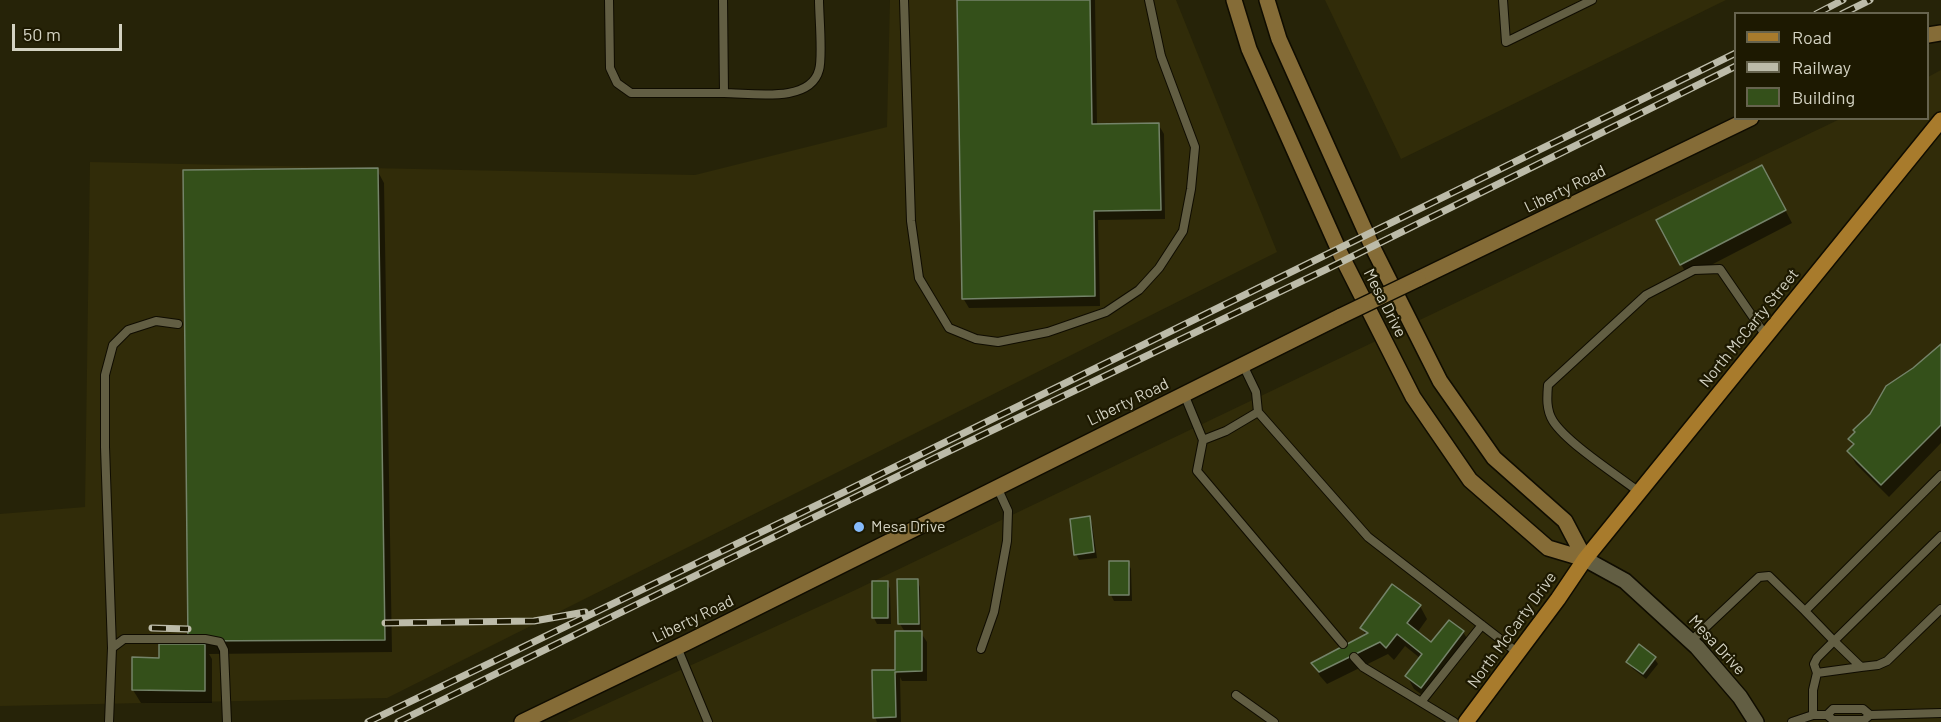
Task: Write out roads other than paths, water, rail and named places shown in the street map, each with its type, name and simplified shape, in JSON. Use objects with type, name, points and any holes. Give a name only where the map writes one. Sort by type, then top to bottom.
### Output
[{"type":"main road","name":"Mesa Drive","points":[[1234,0],[1253,60],[1341,255],[1413,397],[1470,480],[1548,548],[1585,559]]},
{"type":"main road","name":"Mesa Drive","points":[[1267,0],[1279,39],[1371,244],[1440,381],[1494,459],[1564,521],[1585,559]]},
{"type":"main road","name":"Liberty Road","points":[[522,722],[1341,316],[1747,120]]},
{"type":"main road","name":"North McCarty Street","points":[[1585,559],[1941,120]]},
{"type":"main road","name":"North McCarty Drive","points":[[1466,722],[1585,559]]},
{"type":"street","name":"Mesa Drive","points":[[1585,559],[1625,581],[1690,640],[1740,697],[1756,722]]},
{"type":"lane","points":[[609,0],[610,68],[617,83],[631,93],[795,93],[813,84],[820,68],[819,0]]},
{"type":"lane","points":[[723,0],[724,93]]},
{"type":"lane","points":[[904,0],[911,221],[919,278],[949,328],[976,339],[998,342],[1048,332],[1106,312],[1139,290],[1159,268],[1182,231],[1191,189],[1195,147],[1161,56],[1149,0]]},
{"type":"lane","points":[[1503,0],[1506,42],[1592,0]]},
{"type":"lane","points":[[1639,492],[1574,443],[1553,421],[1547,404],[1548,385],[1646,295],[1694,270],[1720,269],[1766,336]]},
{"type":"lane","points":[[109,722],[112,648],[105,447],[105,375],[113,345],[128,330],[156,321],[178,324]]},
{"type":"lane","points":[[1243,365],[1256,392],[1258,412],[1368,537],[1518,653]]},
{"type":"lane","points":[[1184,394],[1203,440],[1197,471],[1343,644]]},
{"type":"lane","points":[[1203,440],[1226,431],[1258,412]]},
{"type":"lane","points":[[1805,611],[1941,475]]},
{"type":"lane","points":[[981,649],[994,612],[1007,540],[1008,511],[997,488]]},
{"type":"lane","points":[[1813,715],[1813,690],[1817,673],[1814,664],[1817,658],[1941,536]]},
{"type":"lane","points":[[1690,640],[1759,576],[1764,575],[1769,576],[1861,667]]},
{"type":"lane","points":[[1817,673],[1878,665],[1887,661],[1941,609]]},
{"type":"lane","points":[[1421,702],[1482,626]]},
{"type":"lane","points":[[112,648],[124,639],[206,639],[220,642],[224,651],[227,722]]},
{"type":"lane","points":[[677,647],[708,722]]},
{"type":"lane","points":[[1354,657],[1363,667],[1454,722]]},
{"type":"lane","points":[[1236,695],[1274,722]]},
{"type":"lane","points":[[1792,722],[1813,715],[1827,715],[1833,720],[1864,720],[1870,714],[1941,713]]},
{"type":"railway","points":[[1820,12],[1843,0]]},
{"type":"railway","points":[[1846,12],[1870,0]]},
{"type":"railway","points":[[368,722],[842,493],[1734,54]]},
{"type":"railway","points":[[398,722],[941,455],[1329,268],[1734,67]]},
{"type":"railway","points":[[385,623],[534,621],[585,612]]},
{"type":"railway","points":[[152,628],[188,629]]},
{"type":"place","name":"Mesa Drive","points":[[859,527]]}]
